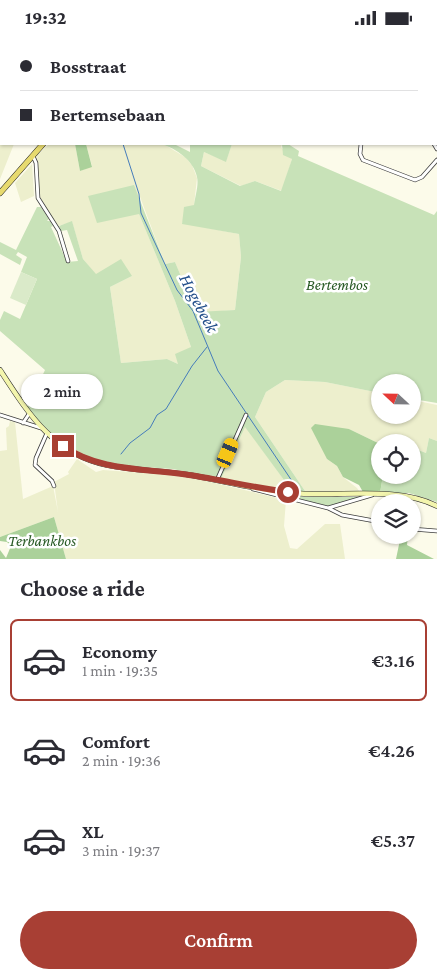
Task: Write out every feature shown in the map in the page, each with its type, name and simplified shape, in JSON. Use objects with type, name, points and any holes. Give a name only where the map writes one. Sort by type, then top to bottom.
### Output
[{"type":"main road","points":[[0,193],[42,145]]},
{"type":"street","points":[[361,145],[360,154],[363,160],[413,180],[422,177],[437,160]]},
{"type":"street","points":[[33,155],[36,163],[38,198],[58,231],[68,261]]},
{"type":"street","points":[[0,370],[29,414],[41,428],[81,457],[112,466],[190,475],[252,488],[307,494],[371,495]]},
{"type":"street","points":[[24,423],[29,414]]},
{"type":"street","points":[[0,415],[41,428]]},
{"type":"street","points":[[217,481],[246,415]]},
{"type":"street","points":[[47,433],[36,458],[35,465],[52,481],[54,486]]},
{"type":"street","points":[[252,488],[294,501],[328,508],[344,515],[371,519]]},
{"type":"street","points":[[328,508],[371,495]]},
{"type":"street","points":[[421,500],[437,506]]},
{"type":"street","points":[[421,530],[437,531]]},
{"type":"green space","points":[[0,145],[14,145],[0,179]]},
{"type":"green space","points":[[48,145],[75,145],[80,171],[92,166],[86,145],[165,145],[185,157],[192,165],[197,178],[194,205],[182,223],[239,234],[241,257],[235,310],[196,313],[175,262],[165,264],[139,194],[139,214],[175,301],[191,347],[178,364],[167,359],[121,363],[110,287],[132,276],[96,275],[83,259],[72,222],[58,226],[50,216],[39,195],[37,155]]},
{"type":"green space","points":[[75,145],[86,145],[92,167],[80,171]]},
{"type":"green space","name":"Bertembos","points":[[163,145],[176,145],[190,152],[190,145],[232,145],[226,162],[204,152],[201,166],[240,186],[255,181],[281,191],[292,159],[283,155],[282,145],[290,145],[299,151],[298,156],[434,215],[437,211],[437,403],[421,400],[421,374],[371,374],[371,391],[325,382],[285,380],[266,392],[255,417],[305,491],[292,491],[245,427],[221,479],[173,469],[113,465],[93,460],[55,438],[27,408],[45,370],[0,331],[0,320],[4,311],[20,319],[37,279],[21,272],[27,257],[18,252],[16,255],[22,259],[20,265],[0,254],[0,242],[16,250],[37,207],[41,207],[49,219],[47,221],[50,221],[53,226],[51,227],[67,262],[78,261],[67,230],[61,231],[59,226],[72,221],[83,259],[96,274],[121,259],[132,276],[110,287],[121,363],[167,359],[178,364],[175,354],[191,347],[175,301],[139,214],[97,223],[88,196],[134,185],[165,264],[175,262],[196,312],[235,310],[241,257],[239,234],[182,224],[184,207],[194,205],[197,187],[195,171],[183,156]]},
{"type":"green space","points":[[232,145],[282,145],[281,147],[292,159],[282,191],[255,181],[241,186],[201,166],[204,152],[226,161]]},
{"type":"green space","points":[[32,164],[34,196],[21,202],[15,183]]},
{"type":"green space","points":[[21,272],[37,279],[26,305],[10,298]]},
{"type":"green space","points":[[285,380],[325,382],[371,391],[371,424],[421,424],[421,402],[437,405],[437,441],[429,438],[426,453],[421,451],[421,434],[371,434],[371,440],[349,429],[327,459],[337,466],[343,477],[357,488],[361,494],[305,491],[255,417],[266,392]]},
{"type":"green space","points":[[10,421],[15,422],[23,499],[53,486],[58,512],[54,482],[69,474],[68,472],[77,459],[96,472],[103,470],[171,475],[202,480],[286,500],[284,526],[290,548],[297,549],[325,524],[340,524],[345,559],[66,559],[54,517],[0,537],[0,451],[7,450],[6,428],[9,426]]},
{"type":"green space","points":[[315,424],[349,429],[371,440],[371,484],[382,484],[380,493],[363,492],[359,485],[343,477],[337,466],[327,459],[311,428]]},
{"type":"green space","points":[[245,426],[292,491],[221,479]]},
{"type":"green space","points":[[429,438],[437,441],[437,502],[421,497],[421,494],[380,493],[382,484],[421,484],[421,451],[426,453]]},
{"type":"green space","points":[[273,493],[307,497],[363,497],[328,506]]},
{"type":"green space","name":"Terbankbos","points":[[54,517],[66,559],[0,559],[0,550],[6,558],[11,546],[7,542],[0,541],[0,537]]},
{"type":"green space","points":[[399,544],[407,544],[434,559],[396,559]]},
{"type":"waterway","name":"Hogebeek","points":[[123,145],[139,194],[141,213],[177,290],[193,311],[218,371],[296,487]]},
{"type":"waterway","points":[[121,454],[130,443],[150,428],[157,415],[166,409],[192,366],[207,347]]},
{"type":"route","points":[[63,446],[81,457],[109,466],[190,475],[252,488],[288,492]]}]
